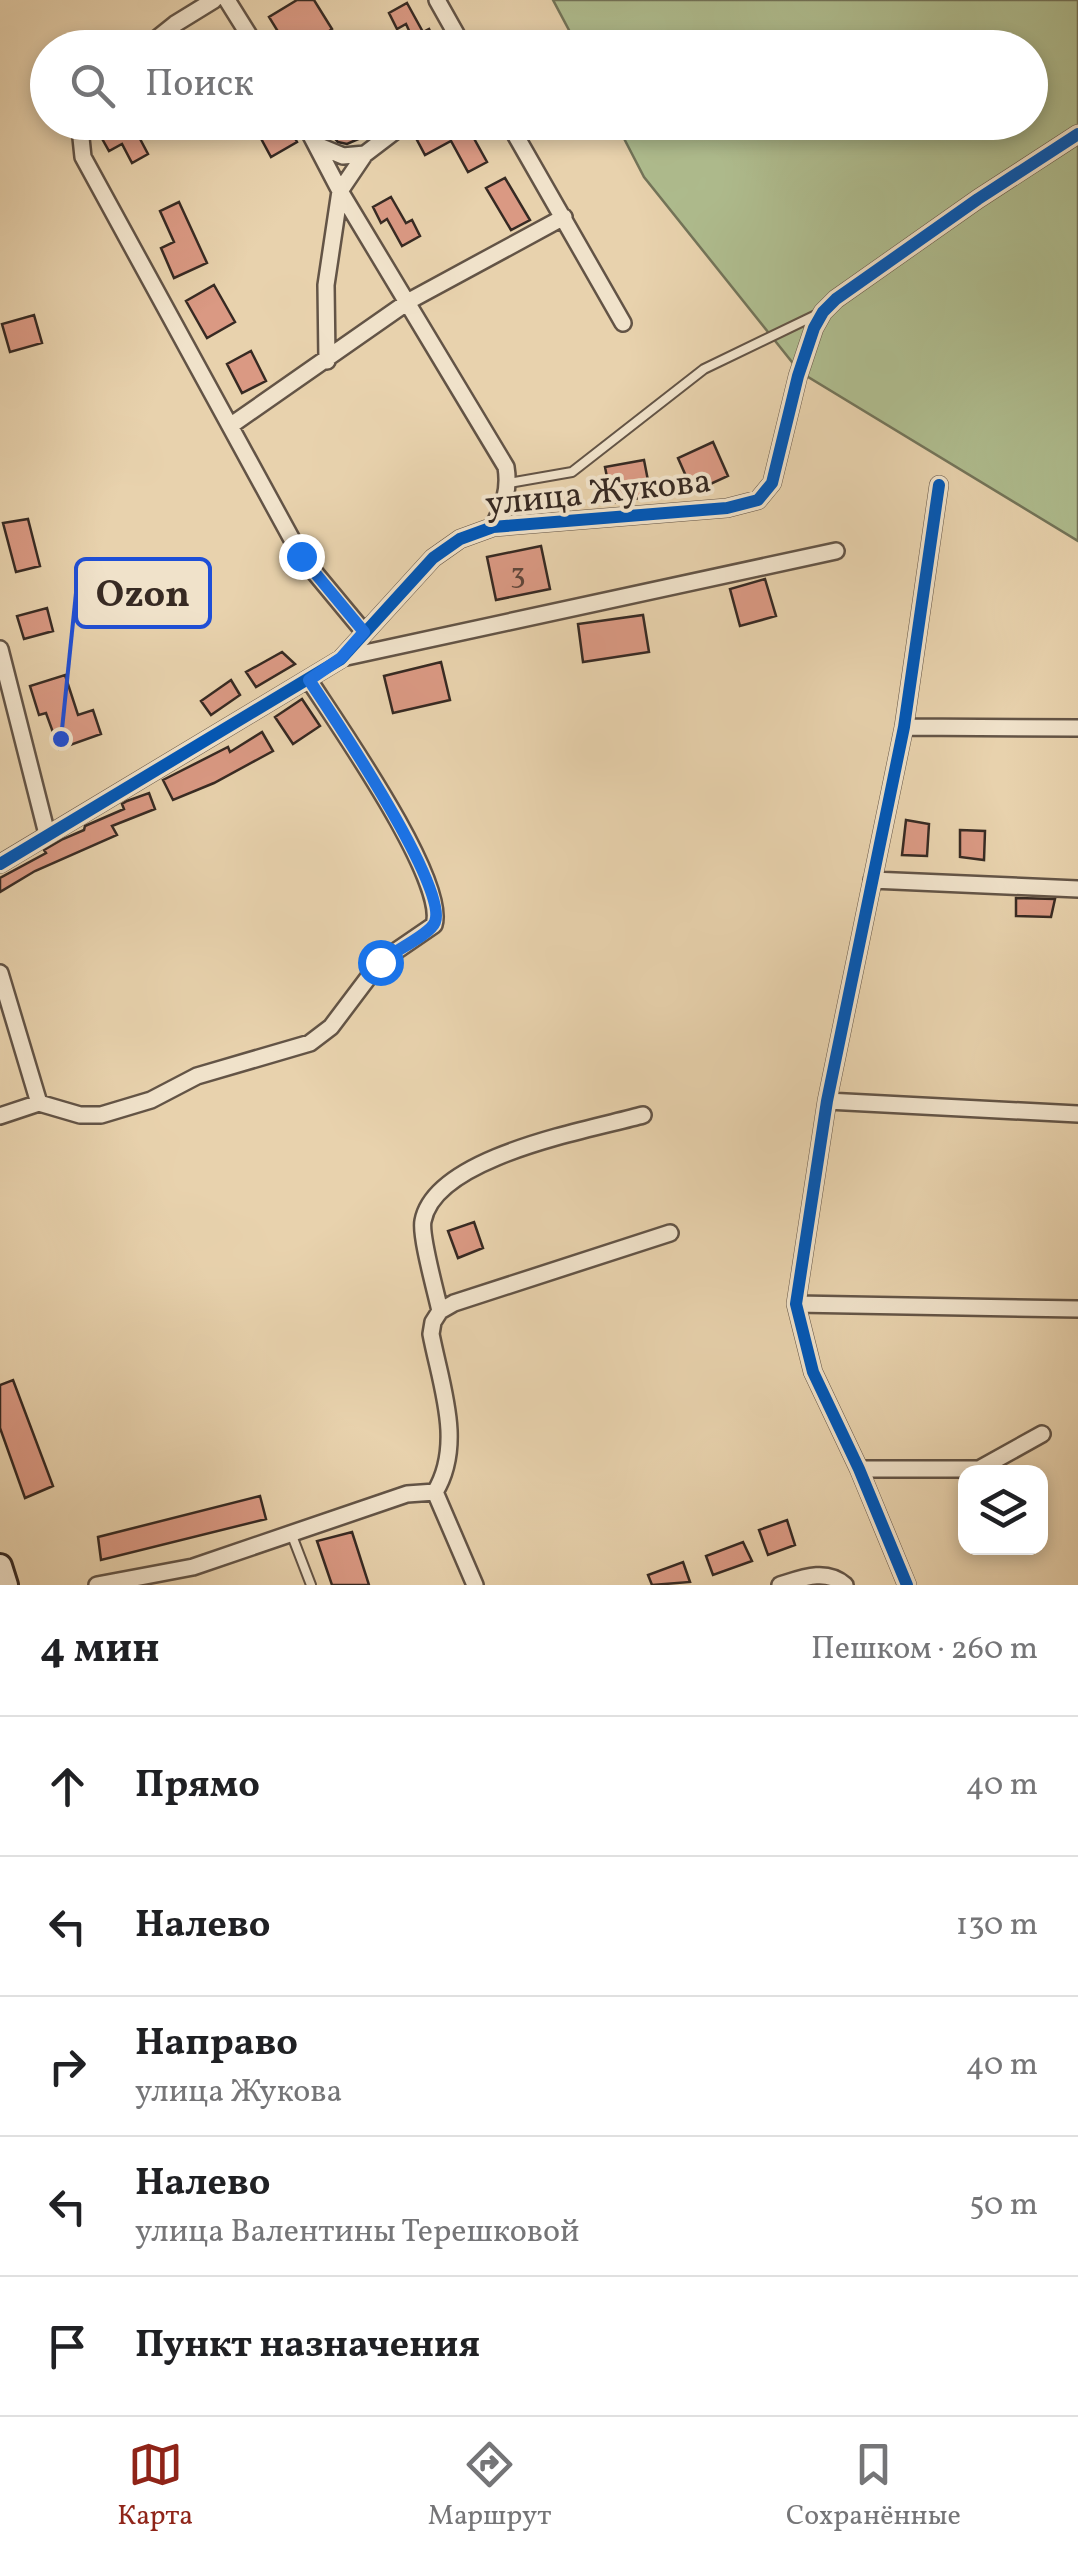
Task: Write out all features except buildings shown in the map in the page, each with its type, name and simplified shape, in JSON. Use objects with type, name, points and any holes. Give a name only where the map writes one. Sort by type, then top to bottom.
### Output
[{"type":"street","points":[[168,30],[214,0]]},
{"type":"street","points":[[228,0],[246,30]]},
{"type":"street","points":[[438,0],[454,30]]},
{"type":"street","points":[[823,312],[978,198],[1078,134]]},
{"type":"street","points":[[81,140],[83,157],[301,556],[364,632]]},
{"type":"street","points":[[315,140],[340,190],[506,468],[506,499],[493,527]]},
{"type":"street","points":[[327,361],[326,285],[340,190],[366,154],[384,140]]},
{"type":"street","points":[[519,140],[623,323]]},
{"type":"street","points":[[319,146],[343,156],[366,154]]},
{"type":"street","points":[[230,426],[409,301],[564,217]]},
{"type":"street","name":"улица Жукова","points":[[0,864],[341,658],[433,558],[460,539],[493,527],[728,508],[758,500],[772,483],[798,376],[823,312]]},
{"type":"street","points":[[907,1585],[813,1372],[796,1304],[827,1101],[904,727],[939,485]]},
{"type":"street","name":"улица Жукова","points":[[341,658],[836,551]]},
{"type":"street","points":[[0,649],[46,834]]},
{"type":"street","points":[[0,1116],[39,1103],[80,1115],[101,1116],[151,1100],[197,1076],[310,1042],[331,1028],[380,962],[434,925],[436,911],[424,874],[380,790],[309,680]]},
{"type":"street","points":[[904,727],[1078,728]]},
{"type":"street","points":[[872,880],[1078,889]]},
{"type":"street","points":[[0,973],[39,1103]]},
{"type":"street","points":[[827,1101],[1078,1114]]},
{"type":"street","points":[[440,1311],[422,1222],[433,1198],[460,1176],[506,1152],[643,1116]]},
{"type":"street","points":[[434,1492],[446,1474],[450,1451],[449,1425],[431,1334],[440,1311],[474,1296],[670,1232]]},
{"type":"street","points":[[796,1304],[1078,1309]]},
{"type":"street","points":[[858,1469],[978,1470],[1042,1434]]},
{"type":"street","points":[[98,1585],[194,1566],[406,1494],[434,1492]]},
{"type":"street","points":[[434,1492],[475,1585]]},
{"type":"street","points":[[0,1566],[6,1585]]},
{"type":"street","points":[[780,1585],[807,1576],[842,1582]]},
{"type":"lane","points":[[509,484],[572,472],[704,369],[823,312]]},
{"type":"lane","points":[[291,1533],[312,1585]]},
{"type":"green space","points":[[553,0],[1078,0],[1078,541],[800,372],[644,177],[625,140],[1048,140],[1048,30],[569,30]]},
{"type":"cycle path","points":[[0,864],[341,659],[433,558],[460,539],[493,527],[727,508],[758,500],[772,483],[798,376],[823,312],[978,199],[1078,134]]},
{"type":"cycle path","points":[[907,1585],[813,1372],[796,1304],[827,1101],[904,727],[939,485]]},
{"type":"place","name":"Ozon","points":[[61,739]]},
{"type":"route","points":[[301,556],[364,632],[341,658],[309,680],[380,790],[424,874],[436,911],[437,918],[430,930],[380,962]]}]
